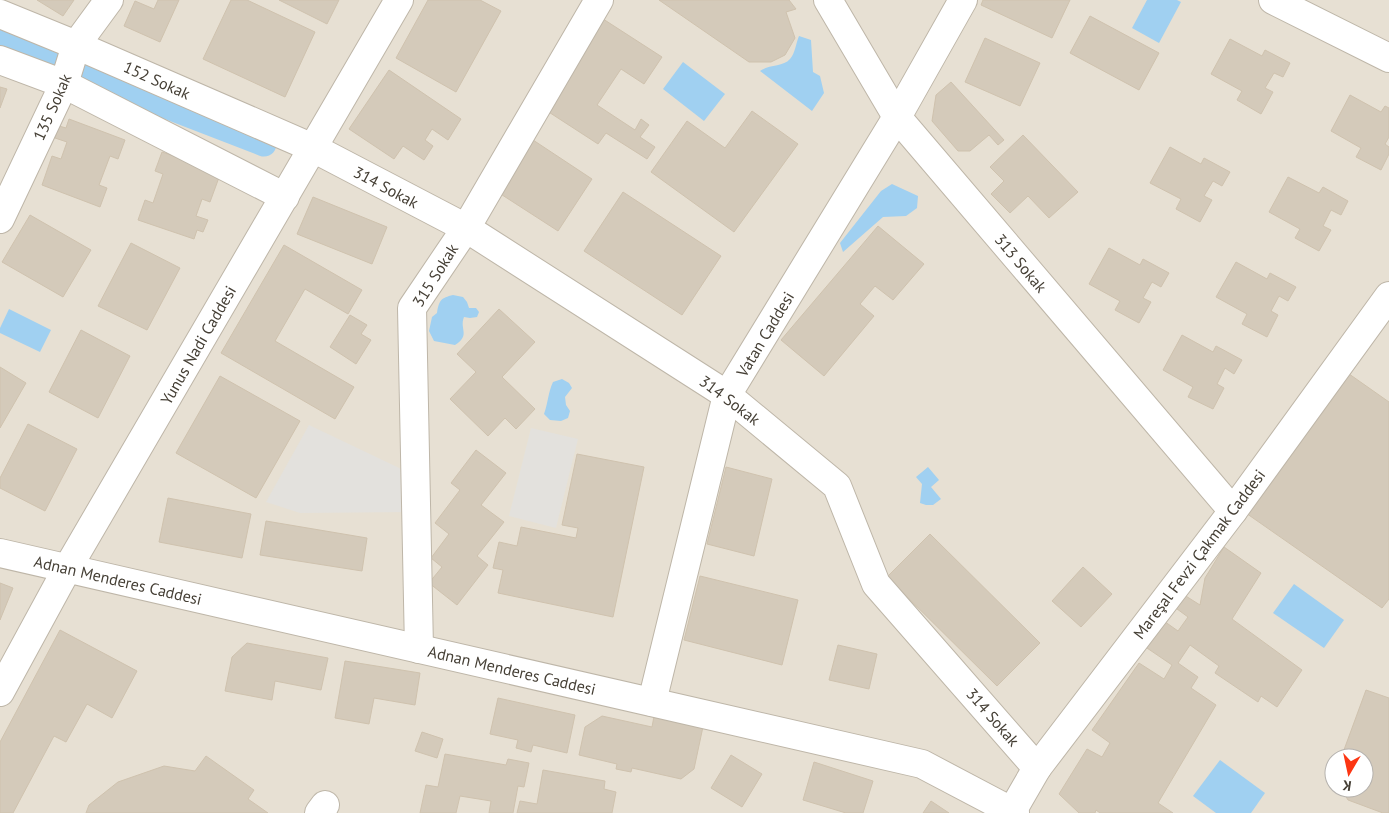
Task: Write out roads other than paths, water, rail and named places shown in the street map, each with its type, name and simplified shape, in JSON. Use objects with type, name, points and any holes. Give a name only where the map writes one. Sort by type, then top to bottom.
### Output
[{"type":"street","name":"135 Sokak","points":[[0,219],[70,66],[109,0]]},
{"type":"street","name":"Yunus Nadi Caddesi","points":[[0,692],[67,569],[399,0]]},
{"type":"street","name":"315 Sokak","points":[[419,649],[412,308],[466,228],[599,0]]},
{"type":"street","name":"313 Sokak","points":[[828,0],[897,117],[1233,511]]},
{"type":"street","name":"Vatan Caddesi","points":[[652,702],[727,395],[897,117],[963,0]]},
{"type":"street","points":[[1273,0],[1389,58]]},
{"type":"street","name":"152 Sokak","points":[[0,14],[70,66],[285,197]]},
{"type":"street","name":"152 Sokak","points":[[0,60],[70,66],[313,148]]},
{"type":"street","name":"314 Sokak","points":[[313,148],[466,228],[727,395],[837,486],[876,584],[1037,768]]},
{"type":"street","name":"Mareşal Fevzi Çakmak Caddesi","points":[[1013,812],[1037,768],[1233,511],[1389,296]]},
{"type":"street","name":"Adnan Menderes Caddesi","points":[[0,553],[922,764],[1013,812]]},
{"type":"water","points":[[1147,0],[1177,0],[1181,2],[1159,43],[1132,28]]},
{"type":"water","points":[[799,36],[811,40],[813,72],[820,76],[824,93],[812,111],[760,71],[787,62],[792,57]]},
{"type":"water","points":[[683,62],[725,94],[704,121],[663,89]]},
{"type":"water","points":[[892,184],[918,196],[917,208],[906,216],[883,217],[843,252],[840,243],[881,191]]},
{"type":"water","points":[[453,295],[463,297],[469,308],[476,308],[479,312],[477,317],[464,317],[464,335],[455,345],[434,341],[429,331],[432,317],[437,313],[440,302],[446,297]]},
{"type":"water","points":[[9,309],[51,330],[40,352],[0,333],[0,328]]},
{"type":"water","points":[[562,379],[569,383],[572,388],[565,397],[566,405],[570,411],[568,418],[561,421],[550,420],[544,414],[550,390],[553,382]]},
{"type":"water","points":[[928,467],[939,480],[931,487],[941,499],[933,505],[920,503],[922,484],[916,477]]},
{"type":"water","points":[[1294,584],[1344,620],[1324,648],[1273,613]]},
{"type":"water","points":[[1220,760],[1265,793],[1251,813],[1216,813],[1193,796]]},
{"type":"waterway","points":[[0,42],[264,144]]}]
